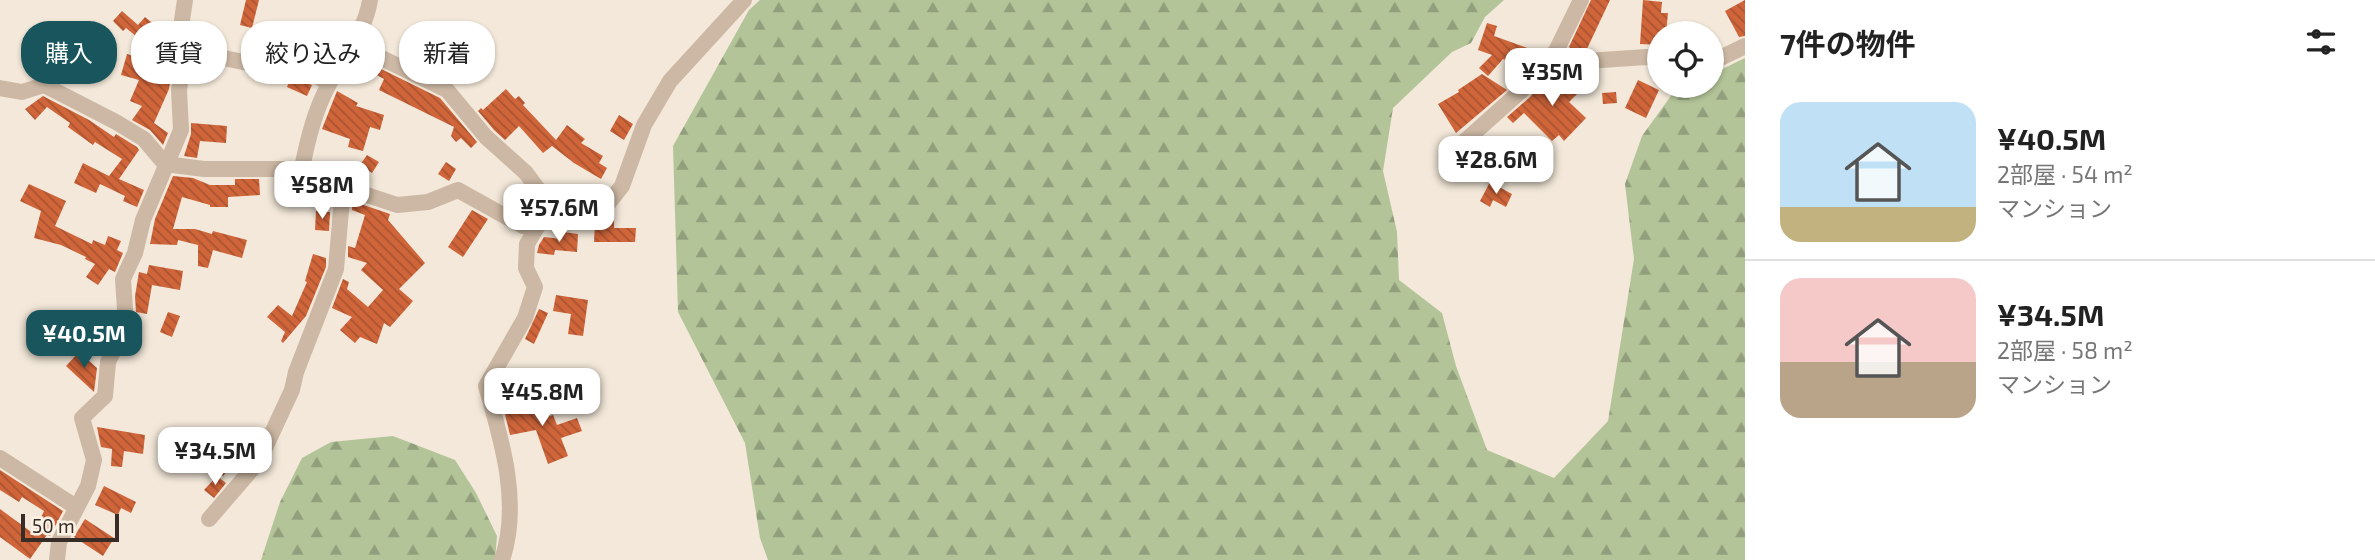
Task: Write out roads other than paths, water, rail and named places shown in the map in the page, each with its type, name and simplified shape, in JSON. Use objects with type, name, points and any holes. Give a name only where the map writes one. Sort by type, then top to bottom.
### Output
[{"type":"street","points":[[182,21],[185,0]]},
{"type":"street","points":[[363,21],[370,0]]},
{"type":"street","points":[[0,88],[22,92],[44,85],[144,139],[165,164],[204,169],[318,169],[342,187],[397,205],[428,202],[458,190],[523,226],[586,215],[607,205],[622,186],[643,125],[670,81],[744,0]]},
{"type":"street","points":[[1457,149],[1522,90],[1556,51],[1581,0]]},
{"type":"street","points":[[1724,56],[1745,46]]},
{"type":"street","points":[[1556,51],[1572,62],[1647,57]]},
{"type":"street","points":[[385,60],[447,90],[486,136],[526,173],[540,192],[540,222],[527,244],[526,268],[535,286],[525,318],[486,386],[504,451],[508,490],[509,537],[502,560]]},
{"type":"street","points":[[57,560],[59,542],[88,486],[94,460],[82,418],[105,396],[108,362],[126,325],[123,279],[135,253],[143,220],[181,130],[181,84]]},
{"type":"street","points":[[302,168],[309,130],[329,84]]},
{"type":"street","points":[[209,519],[259,461],[292,390],[296,372],[336,270],[342,187]]},
{"type":"street","points":[[0,458],[76,506]]}]
